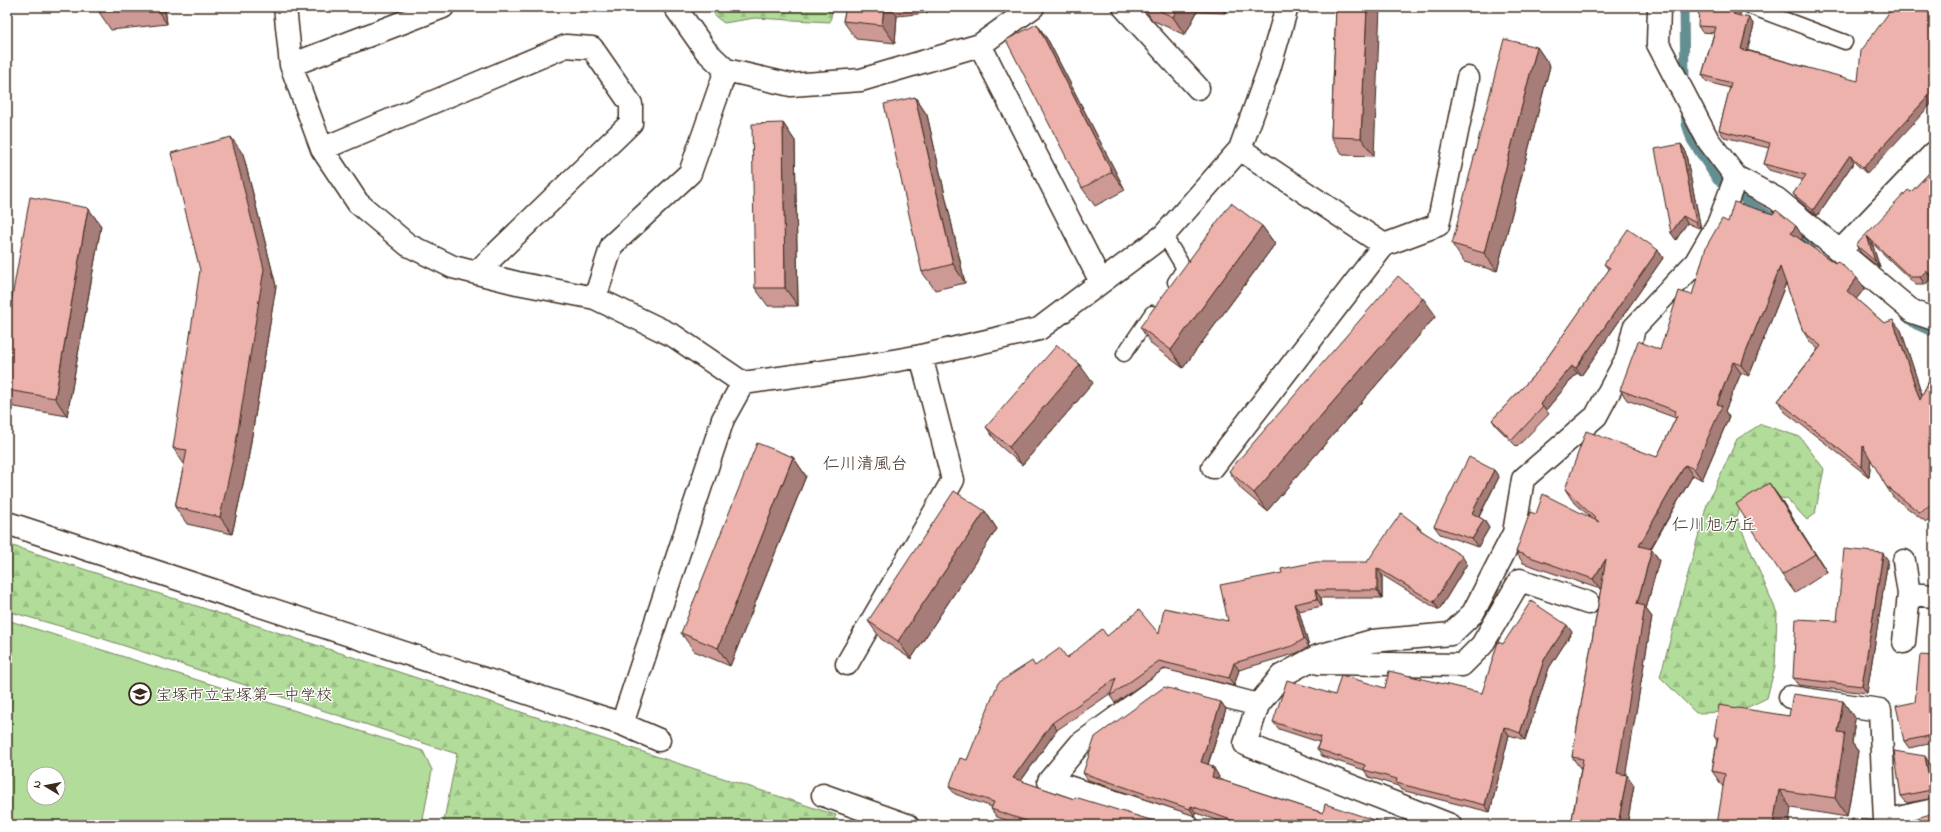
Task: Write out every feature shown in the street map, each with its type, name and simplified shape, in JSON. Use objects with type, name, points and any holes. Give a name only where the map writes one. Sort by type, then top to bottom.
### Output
[{"type":"street","points":[[285,7],[291,66],[322,149],[358,203],[408,245],[453,267],[517,283],[595,298],[674,336],[743,383],[864,366],[922,356],[1039,329],[1164,235],[1240,149],[1269,69],[1287,7]]},
{"type":"street","points":[[291,66],[443,7]]},
{"type":"street","points":[[674,7],[706,51],[726,70],[791,85],[861,80],[980,45],[1032,7]]},
{"type":"street","points":[[1124,7],[1198,88]]},
{"type":"street","points":[[1659,7],[1658,44],[1708,140],[1735,179],[1777,199],[1913,312],[1934,319]]},
{"type":"street","points":[[980,45],[1101,282]]},
{"type":"street","points":[[322,149],[566,46],[592,48],[631,104],[631,123],[476,273]]},
{"type":"street","points":[[595,298],[612,245],[690,173],[726,70]]},
{"type":"street","points":[[1213,466],[1384,245],[1438,225],[1468,78]]},
{"type":"street","points":[[1240,149],[1384,245]]},
{"type":"street","points":[[1840,251],[1934,153]]},
{"type":"street","points":[[1450,825],[1245,744],[1258,705],[1280,676],[1318,656],[1372,641],[1451,634],[1473,613],[1514,533],[1523,479],[1596,416],[1627,358],[1634,328],[1696,262],[1720,222],[1735,179]]},
{"type":"street","points":[[846,664],[953,480],[922,356]]},
{"type":"street","points":[[622,724],[723,419],[743,383]]},
{"type":"street","points":[[7,522],[622,724],[659,740]]},
{"type":"street","points":[[1904,561],[1909,594],[1904,642]]},
{"type":"street","points":[[1305,662],[1462,665],[1482,645],[1520,580],[1588,603]]},
{"type":"street","points":[[1909,594],[1934,596]]},
{"type":"street","points":[[1187,825],[1049,781],[1080,744],[1167,681],[1258,705]]},
{"type":"street","points":[[1790,697],[1880,710],[1885,821],[1934,810],[1933,825]]},
{"type":"street","points":[[824,795],[907,825]]},
{"type":"lane","points":[[1751,7],[1845,42]]},
{"type":"lane","points":[[1164,235],[1184,268],[1167,293]]},
{"type":"lane","points":[[1124,354],[1158,305]]},
{"type":"green space","points":[[711,7],[833,7],[830,22],[755,18],[724,23],[716,17]]},
{"type":"green space","points":[[1761,424],[1800,437],[1824,469],[1815,514],[1807,520],[1787,499],[1756,494],[1746,497],[1736,516],[1777,613],[1775,667],[1767,698],[1738,712],[1696,713],[1660,677],[1707,504],[1737,439]]},
{"type":"green space","points":[[7,544],[836,815],[832,825],[443,825],[457,754],[88,634],[7,611]]},
{"type":"green space","name":"宝塚市立宝塚第一中学校","points":[[7,620],[423,751],[432,770],[422,825],[7,825]]},
{"type":"building","points":[[98,7],[142,7],[99,12]]},
{"type":"building","points":[[846,7],[884,7],[882,25],[843,21]]},
{"type":"building","points":[[1152,7],[1178,7],[1173,17]]},
{"type":"building","points":[[1336,7],[1367,7],[1361,138],[1331,137]]},
{"type":"building","points":[[1699,7],[1736,7],[1733,14],[1749,18],[1741,49],[1858,81],[1861,51],[1893,7],[1923,7],[1931,13],[1934,9],[1934,90],[1863,168],[1850,155],[1813,210],[1793,194],[1806,175],[1764,164],[1770,143],[1719,130],[1731,83],[1702,75],[1716,27],[1698,26]]},
{"type":"building","points":[[1037,24],[1112,172],[1082,188],[1006,40]]},
{"type":"building","points":[[1504,39],[1537,47],[1484,253],[1452,244]]},
{"type":"building","points":[[915,97],[953,264],[922,272],[884,104]]},
{"type":"building","points":[[783,123],[785,288],[755,288],[752,124]]},
{"type":"building","points":[[231,137],[264,269],[235,449],[220,517],[175,507],[187,450],[173,448],[200,270],[171,153]]},
{"type":"building","points":[[1681,144],[1696,223],[1683,216],[1671,233],[1655,149]]},
{"type":"building","points":[[1934,168],[1934,277],[1926,271],[1920,277],[1910,277],[1867,236],[1875,261],[1856,245],[1908,190],[1911,192]]},
{"type":"building","points":[[30,197],[88,208],[55,398],[7,390],[7,325]]},
{"type":"building","points":[[1734,202],[1773,214],[1776,210],[1796,226],[1791,233],[1835,263],[1837,261],[1857,278],[1847,291],[1884,323],[1893,320],[1920,400],[1934,371],[1934,503],[1919,512],[1886,486],[1863,446],[1862,467],[1778,401],[1821,346],[1803,331],[1780,267],[1741,365],[1733,362],[1717,404],[1722,406],[1694,469],[1685,465],[1639,546],[1652,549],[1637,604],[1645,606],[1617,773],[1627,775],[1618,825],[1571,825],[1583,759],[1572,757],[1606,559],[1593,579],[1516,552],[1530,512],[1536,514],[1543,494],[1599,522],[1565,489],[1586,431],[1657,457],[1677,416],[1674,415],[1676,411],[1620,390],[1638,341],[1660,350],[1679,291],[1692,295],[1706,247],[1722,219],[1728,222]]},
{"type":"building","points":[[1231,203],[1262,226],[1171,350],[1140,327]]},
{"type":"building","points":[[1628,229],[1658,250],[1576,368],[1572,366],[1540,404],[1543,407],[1512,440],[1492,420],[1538,371],[1610,268],[1604,264]]},
{"type":"building","points":[[1398,276],[1423,298],[1254,493],[1229,471]]},
{"type":"building","points":[[1057,345],[1080,365],[1009,447],[986,427]]},
{"type":"building","points":[[757,443],[793,457],[718,648],[681,633]]},
{"type":"building","points":[[1469,457],[1494,470],[1472,513],[1484,520],[1472,539],[1434,526]]},
{"type":"building","points":[[1769,483],[1815,554],[1782,575],[1736,504]]},
{"type":"building","points":[[954,491],[985,511],[898,641],[868,621]]},
{"type":"building","points":[[1401,513],[1418,526],[1417,528],[1462,556],[1434,602],[1377,568],[1377,590],[1315,590],[1317,599],[1294,604],[1304,639],[1292,646],[1234,663],[1229,678],[1159,661],[1110,696],[1116,678],[1052,723],[1013,778],[1074,799],[1075,797],[1167,825],[1038,825],[991,809],[994,802],[949,787],[960,758],[967,760],[998,683],[1032,661],[1035,666],[1060,648],[1067,658],[1102,629],[1107,636],[1139,610],[1159,634],[1164,608],[1228,621],[1220,585],[1282,573],[1281,569],[1316,562],[1367,562]]},
{"type":"building","points":[[1934,533],[1934,559],[1932,559]]},
{"type":"building","points":[[1844,549],[1883,553],[1862,686],[1793,678],[1796,619],[1837,621]]},
{"type":"building","points":[[1531,601],[1567,625],[1544,660],[1520,733],[1504,727],[1485,805],[1396,783],[1397,779],[1364,770],[1365,765],[1317,749],[1321,737],[1273,722],[1287,680],[1335,695],[1341,675],[1385,688],[1389,671],[1482,693],[1498,642],[1503,644]]},
{"type":"building","points":[[1920,655],[1934,656],[1934,735],[1904,741],[1896,706],[1915,702]]},
{"type":"building","points":[[1164,687],[1221,702],[1201,762],[1213,766],[1212,769],[1214,770],[1212,777],[1323,813],[1325,804],[1383,823],[1384,821],[1396,825],[1233,825],[1234,821],[1191,806],[1190,809],[1083,773],[1095,737]]},
{"type":"building","points":[[1793,694],[1843,701],[1838,732],[1845,733],[1835,798],[1779,790],[1773,825],[1717,825],[1725,774],[1712,771],[1718,737],[1714,736],[1719,705],[1789,716]]},
{"type":"building","points":[[1894,751],[1925,756],[1931,790],[1901,796]]},
{"type":"building","points":[[1934,813],[1934,825],[1907,825],[1906,821]]},
{"type":"building","points":[[1852,819],[1870,820],[1875,825],[1851,825]]},
{"type":"building","points":[[1894,823],[1907,825],[1886,825]]},
{"type":"waterway","points":[[1684,7],[1685,83]]},
{"type":"waterway","points":[[1685,110],[1686,124],[1691,140],[1717,180],[1752,205],[1771,216]]},
{"type":"waterway","points":[[1791,227],[1815,244]]},
{"type":"waterway","points":[[1906,317],[1916,325],[1934,333]]},
{"type":"place","name":"宝塚市立宝塚第一中学校","points":[[140,694]]},
{"type":"district","name":"仁川清風台","points":[[865,463]]},
{"type":"district","name":"仁川旭ガ丘","points":[[1714,524]]}]
